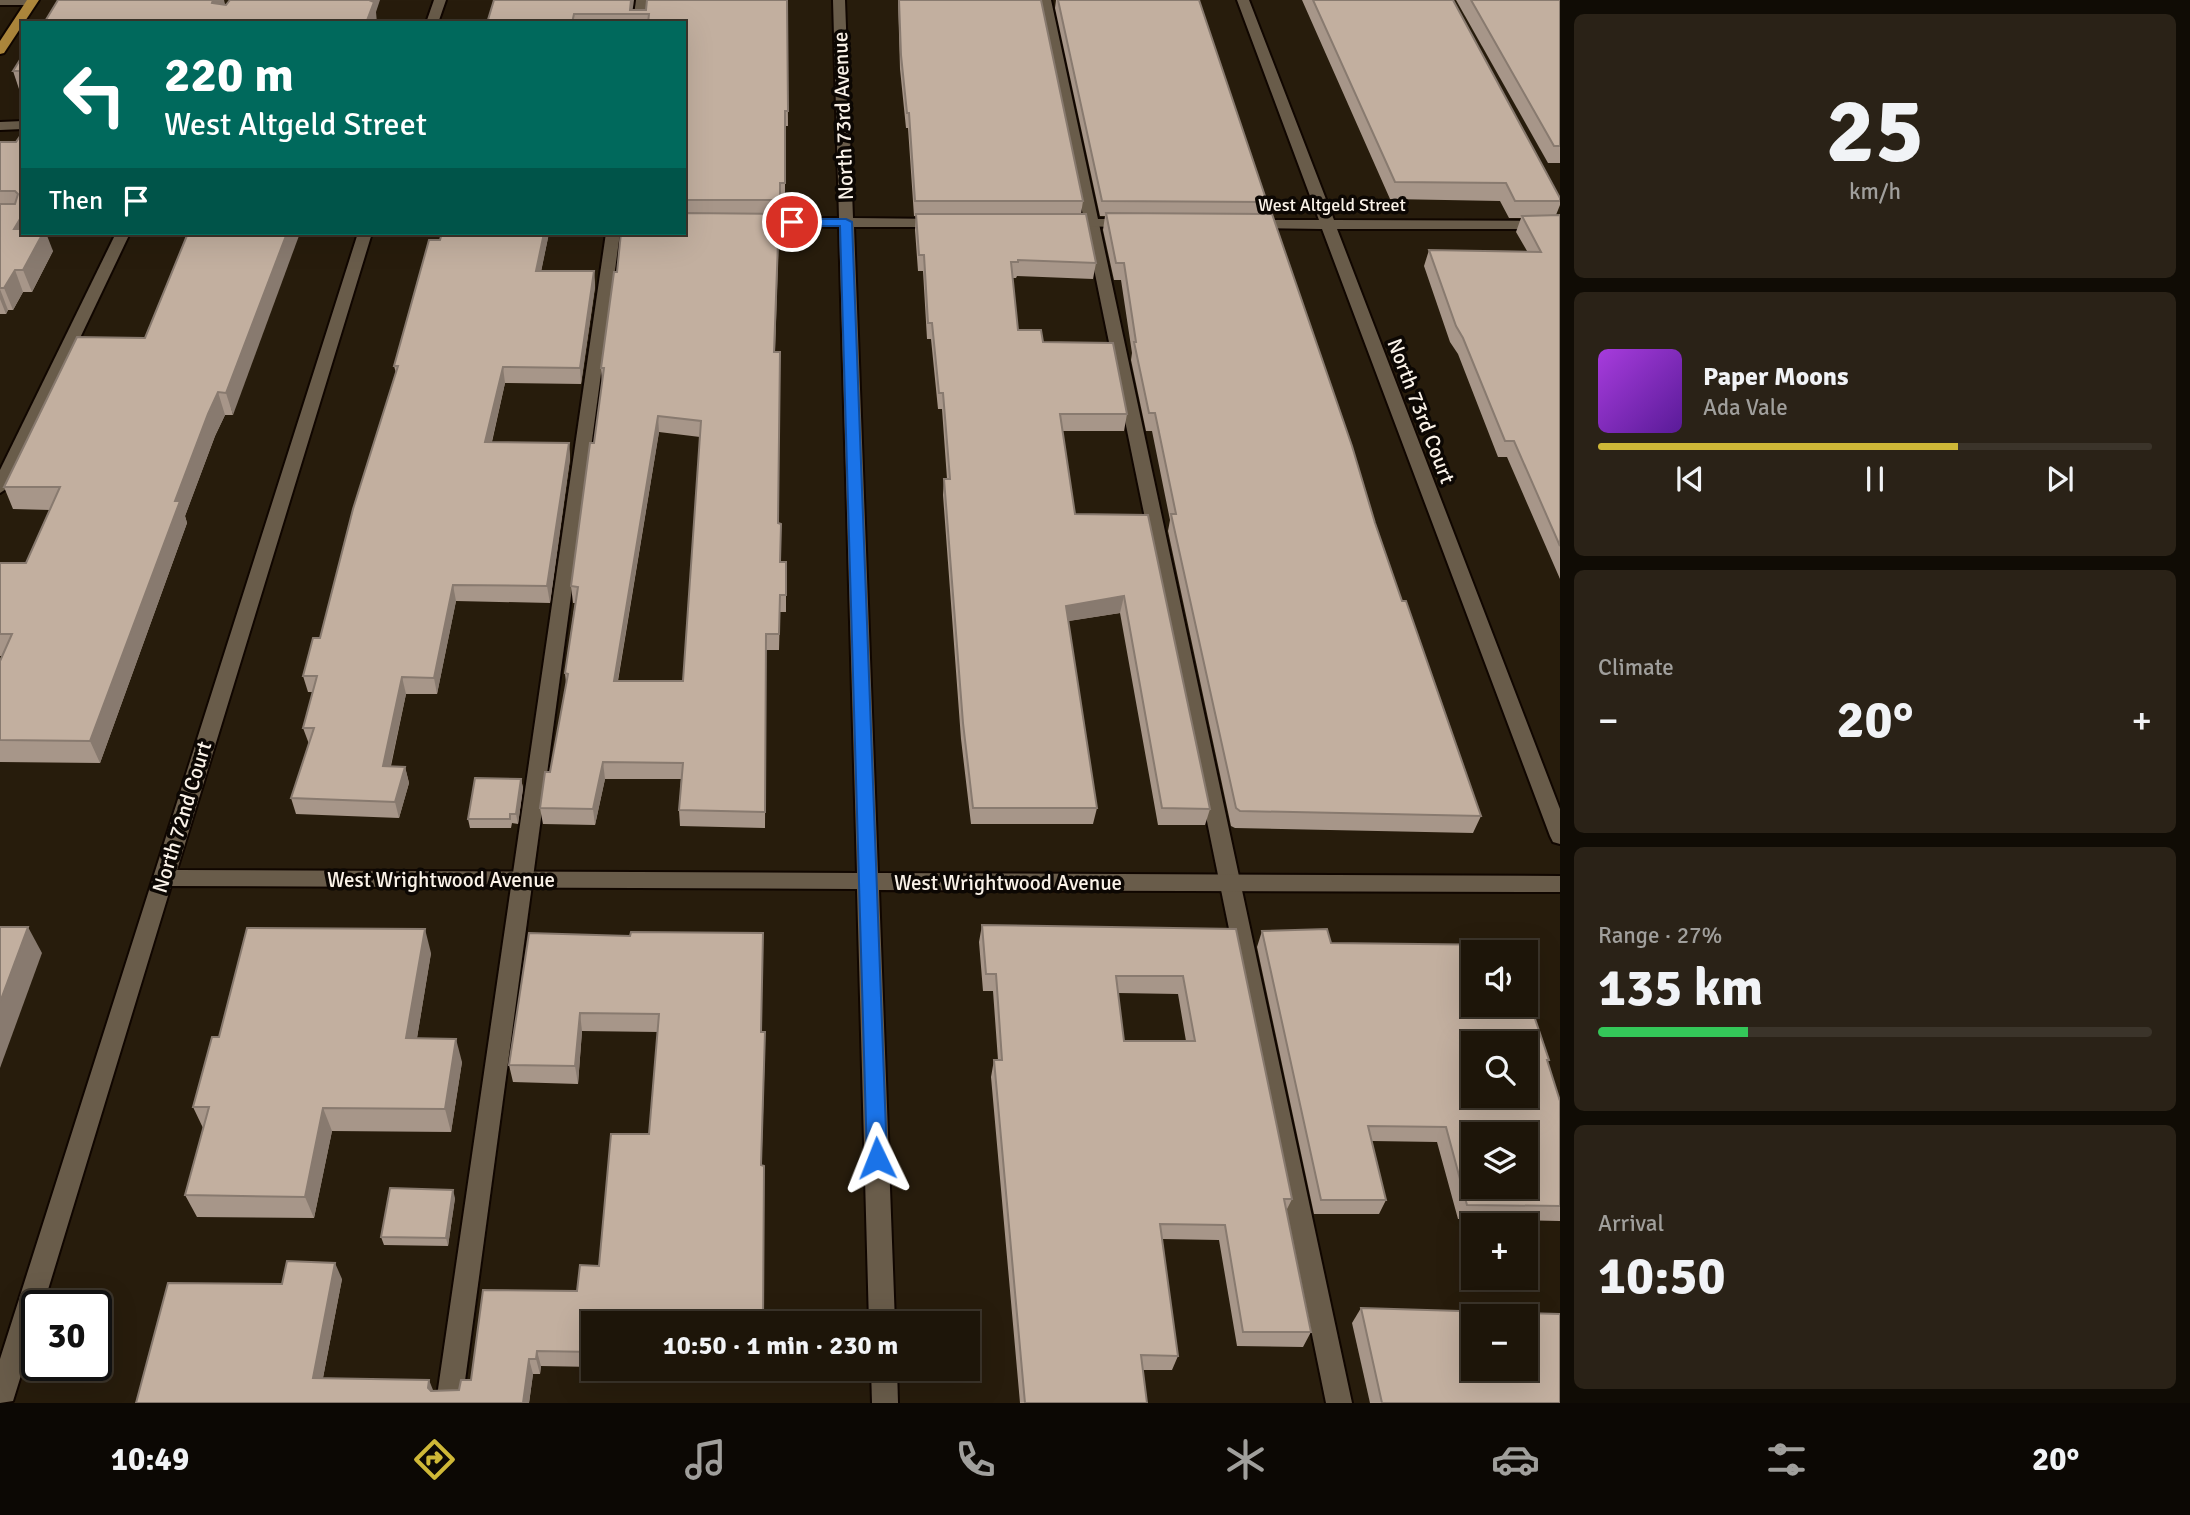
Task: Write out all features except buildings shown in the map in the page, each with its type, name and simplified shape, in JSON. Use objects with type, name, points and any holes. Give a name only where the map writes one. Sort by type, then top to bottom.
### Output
[{"type":"main road","points":[[0,50],[32,1]]},
{"type":"street","points":[[433,21],[440,0]]},
{"type":"street","points":[[639,21],[642,0]]},
{"type":"street","name":"North 73rd Avenue","points":[[839,0],[882,1311]]},
{"type":"street","points":[[1045,0],[1339,1403]]},
{"type":"street","name":"North 73rd Court","points":[[1243,0],[1560,836]]},
{"type":"street","points":[[0,1],[32,1]]},
{"type":"street","points":[[0,126],[19,126]]},
{"type":"street","points":[[738,222],[956,223]]},
{"type":"street","points":[[1051,223],[1148,223]]},
{"type":"street","name":"West Altgeld Street","points":[[1231,224],[1560,225]]},
{"type":"street","points":[[0,487],[122,235]]},
{"type":"street","name":"North 72nd Court","points":[[0,1401],[364,235]]},
{"type":"street","points":[[449,1403],[613,235]]},
{"type":"street","name":"West Wrightwood Avenue","points":[[163,878],[1560,884]]},
{"type":"street","points":[[884,1381],[885,1403]]},
{"type":"route","points":[[792,222],[846,222],[877,1158]]}]
